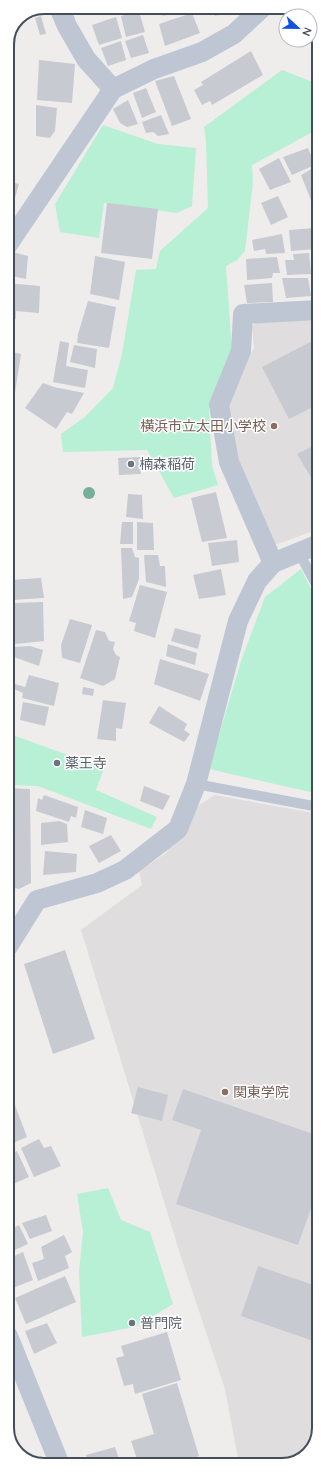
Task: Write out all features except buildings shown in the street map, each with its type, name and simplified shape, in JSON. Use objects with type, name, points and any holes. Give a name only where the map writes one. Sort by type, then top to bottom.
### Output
[{"type":"street","points":[[62,14],[67,26],[86,59],[113,89]]},
{"type":"street","points":[[14,236],[113,89],[154,69],[202,52],[234,34],[255,14]]},
{"type":"street","points":[[273,563],[228,462],[219,405],[242,351],[243,314],[312,310]]},
{"type":"street","points":[[14,937],[37,900],[97,883],[125,870],[178,829],[196,784],[238,621],[257,581],[273,563],[312,547]]},
{"type":"street","points":[[14,1371],[57,1458]]},
{"type":"lane","points":[[304,562],[312,577]]},
{"type":"lane","points":[[196,784],[312,806]]},
{"type":"shaded area","name":"横浜市立太田小学校","points":[[312,318],[312,532],[272,546],[233,453],[227,398],[254,348],[252,327],[257,320]]},
{"type":"shaded area","name":"関東学院","points":[[215,795],[312,813],[312,1428],[310,1438],[305,1448],[297,1454],[282,1458],[238,1458],[225,1389],[180,1254],[81,930],[142,885],[139,871],[166,853],[199,805]]},
{"type":"green space","points":[[282,70],[312,82],[312,132],[252,165],[253,182],[245,251],[237,260],[226,266],[232,350],[209,408],[212,466],[218,485],[174,498],[147,450],[63,452],[61,434],[85,417],[113,388],[122,354],[136,270],[156,269],[160,251],[208,208],[206,141],[204,127]]},
{"type":"green space","points":[[103,125],[158,144],[196,148],[192,206],[177,213],[104,203],[99,238],[60,232],[55,204]]},
{"type":"green space","points":[[301,569],[312,591],[312,792],[209,769],[241,661],[265,597]]},
{"type":"green space","points":[[14,736],[104,768],[96,790],[157,817],[151,829],[38,786],[14,785]]},
{"type":"green space","points":[[108,1188],[121,1220],[150,1232],[173,1304],[135,1327],[82,1337],[79,1272],[83,1232],[77,1194]]},
{"type":"place","name":"横浜市立太田小学校","points":[[274,426]]},
{"type":"place","name":"楠森稲荷","points":[[131,464]]},
{"type":"place","name":"薬王寺","points":[[57,763]]},
{"type":"place","name":"関東学院","points":[[225,1092]]},
{"type":"place","name":"普門院","points":[[132,1323]]}]
